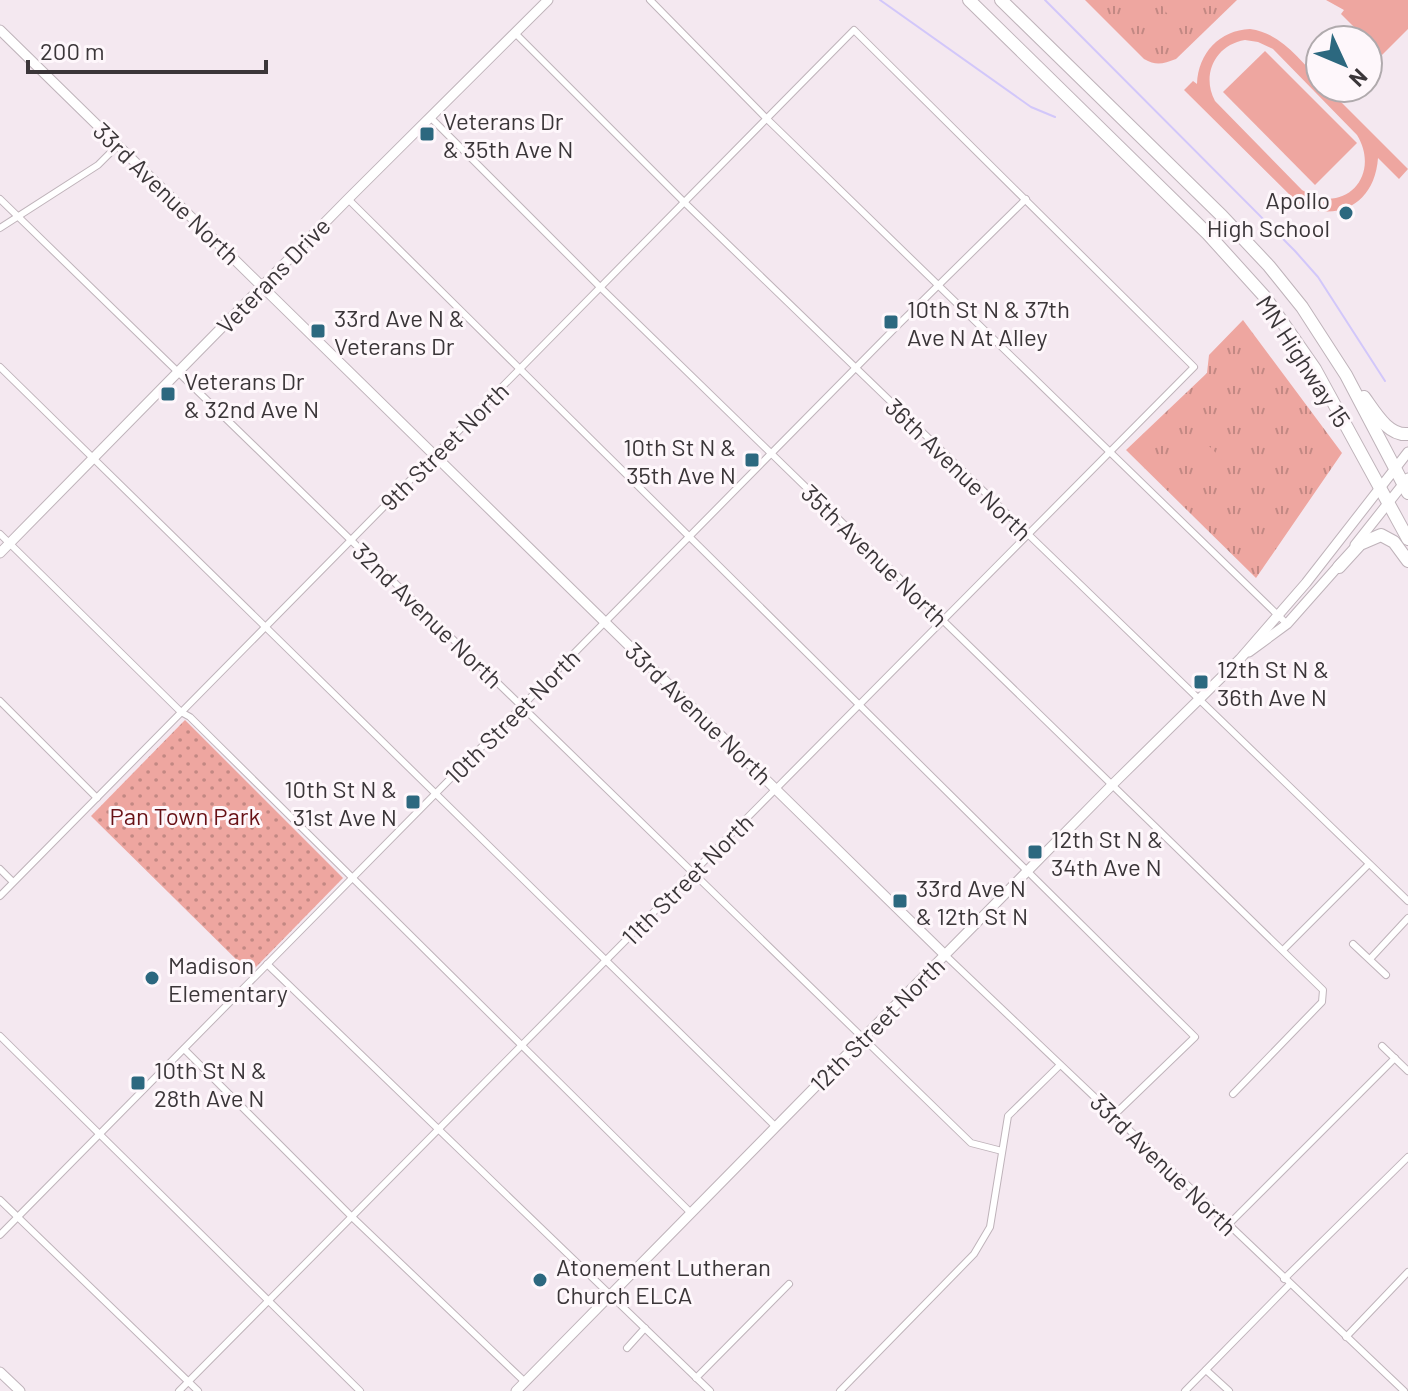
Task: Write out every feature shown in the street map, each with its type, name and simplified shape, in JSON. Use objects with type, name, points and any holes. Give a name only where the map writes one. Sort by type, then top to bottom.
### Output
[{"type":"highway","name":"MN Highway 15","points":[[969,0],[1248,277],[1283,320],[1315,369],[1408,539]]},
{"type":"highway","name":"MN Highway 15","points":[[1001,0],[1251,245],[1302,307],[1346,375],[1406,485]]},
{"type":"highway","points":[[1346,375],[1391,431],[1408,434]]},
{"type":"highway","points":[[1339,567],[1360,544],[1381,535],[1394,542],[1408,561]]},
{"type":"street","name":"Veterans Drive","points":[[0,553],[548,0]]},
{"type":"street","points":[[650,0],[766,118],[1287,624]]},
{"type":"street","name":"33rd Avenue North","points":[[0,30],[945,955],[1404,1391]]},
{"type":"street","name":"9th Street North","points":[[0,896],[854,30],[1026,199]]},
{"type":"street","name":"36th Avenue North","points":[[515,33],[684,202],[1408,901]]},
{"type":"street","name":"35th Avenue North","points":[[430,117],[600,287],[1323,990],[1322,1002],[1233,1094]]},
{"type":"street","points":[[0,228],[98,165],[118,145]]},
{"type":"street","name":"32nd Avenue North","points":[[0,199],[971,1143],[1002,1151]]},
{"type":"street","points":[[348,199],[1195,1037],[1113,1116]]},
{"type":"street","name":"10th Street North","points":[[0,1235],[855,368],[1026,199]]},
{"type":"street","name":"11th Street North","points":[[179,1391],[1194,367],[1026,199]]},
{"type":"street","points":[[0,367],[776,1127]]},
{"type":"street","name":"12th Street North","points":[[516,1391],[1112,785],[1240,659],[1408,452]]},
{"type":"street","name":"12th Street North","points":[[1240,659],[1287,624],[1339,567],[1406,485]]},
{"type":"street","points":[[0,534],[181,712],[202,728],[691,1213]]},
{"type":"street","points":[[0,701],[97,798]]},
{"type":"street","points":[[1283,950],[1369,864]]},
{"type":"street","points":[[0,869],[13,882]]},
{"type":"street","points":[[1370,959],[1408,918]]},
{"type":"street","points":[[1353,944],[1386,975]]},
{"type":"street","points":[[267,964],[710,1391]]},
{"type":"street","points":[[0,1036],[360,1391]]},
{"type":"street","points":[[1382,1046],[1408,1071]]},
{"type":"street","points":[[184,1049],[352,1217],[525,1382]]},
{"type":"street","points":[[1228,1225],[1395,1058]]},
{"type":"street","points":[[840,1391],[974,1254],[990,1227],[1008,1116],[1060,1065]]},
{"type":"street","points":[[1185,1391],[1408,1157]]},
{"type":"street","points":[[0,1200],[198,1391]]},
{"type":"street","points":[[1346,1337],[1408,1272]]},
{"type":"street","points":[[696,1378],[789,1284]]},
{"type":"street","points":[[627,1348],[645,1328]]},
{"type":"street","points":[[1206,1370],[1229,1391]]},
{"type":"street","points":[[0,1372],[20,1391]]},
{"type":"green space","points":[[1085,0],[1237,0],[1176,59],[1160,64],[1144,59]]},
{"type":"green space","points":[[1160,0],[1211,0],[1182,29],[1164,10]]},
{"type":"green space","points":[[1326,0],[1408,0],[1408,29],[1384,53],[1384,24],[1351,24],[1341,14],[1344,10]]},
{"type":"green space","points":[[1250,29],[1271,36],[1304,64],[1304,81],[1273,49],[1245,40],[1226,48],[1210,72],[1215,101],[1302,190],[1331,199],[1344,195],[1361,178],[1365,165],[1357,135],[1327,104],[1343,104],[1408,169],[1399,179],[1378,158],[1370,186],[1353,205],[1329,211],[1300,205],[1184,90],[1193,81],[1197,84],[1206,53],[1229,34]]},
{"type":"green space","points":[[1265,51],[1304,90],[1304,104],[1318,104],[1357,143],[1315,185],[1223,92]]},
{"type":"green space","points":[[1243,320],[1342,453],[1256,578],[1126,450],[1207,373],[1209,355]]},
{"type":"green space","points":[[1202,439],[1222,459],[1208,474],[1188,454]]},
{"type":"green space","name":"Pan Town Park","points":[[185,720],[343,878],[250,973],[91,816]]},
{"type":"waterway","points":[[880,0],[1031,107],[1055,117]]},
{"type":"waterway","points":[[1045,0],[1295,251],[1318,277],[1385,381]]},
{"type":"place","name":"Veterans Dr & 35th Ave N","points":[[427,134]]},
{"type":"place","name":"Apollo High School","points":[[1346,213]]},
{"type":"place","name":"10th St N & 37th Ave N At Alley","points":[[891,322]]},
{"type":"place","name":"33rd Ave N & Veterans Dr","points":[[318,331]]},
{"type":"place","name":"Veterans Dr & 32nd Ave N","points":[[168,394]]},
{"type":"place","name":"10th St N & 35th Ave N","points":[[752,460]]},
{"type":"place","name":"12th St N & 36th Ave N","points":[[1201,682]]},
{"type":"place","name":"10th St N & 31st Ave N","points":[[413,802]]},
{"type":"place","name":"12th St N & 34th Ave N","points":[[1035,852]]},
{"type":"place","name":"33rd Ave N & 12th St N","points":[[900,901]]},
{"type":"place","name":"Madison Elementary","points":[[152,978]]},
{"type":"place","name":"10th St N & 28th Ave N","points":[[138,1083]]},
{"type":"place","name":"Atonement Lutheran Church ELCA","points":[[540,1280]]}]
